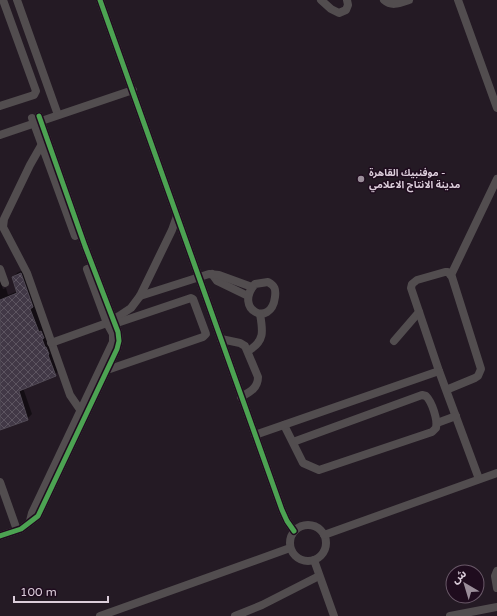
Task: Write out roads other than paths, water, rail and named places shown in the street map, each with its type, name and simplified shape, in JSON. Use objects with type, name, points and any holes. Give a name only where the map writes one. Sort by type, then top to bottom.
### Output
[{"type":"street","points":[[0,106],[34,95],[36,90],[3,0]]},
{"type":"street","points":[[17,0],[57,112]]},
{"type":"street","points":[[100,0],[282,510],[294,531]]},
{"type":"street","points":[[321,0],[331,9],[339,13],[346,10],[348,5],[347,0]]},
{"type":"street","points":[[384,0],[391,4],[398,4],[410,0]]},
{"type":"street","points":[[458,0],[497,108]]},
{"type":"street","points":[[31,76],[43,72]]},
{"type":"street","points":[[0,129],[36,119],[132,87]]},
{"type":"street","points":[[0,135],[36,119]]},
{"type":"street","points":[[0,536],[17,530],[30,521],[32,513],[69,444],[112,346],[113,334],[111,322],[85,246],[36,119]]},
{"type":"street","points":[[45,143],[30,165],[3,224],[4,230],[27,273],[70,396],[84,411]]},
{"type":"street","points":[[446,390],[475,378],[481,370],[451,275],[497,179]]},
{"type":"street","points":[[111,322],[131,308],[140,296],[172,230],[177,216]]},
{"type":"street","points":[[0,269],[5,283]]},
{"type":"street","points":[[451,275],[445,272],[414,282],[412,288],[439,371],[479,479]]},
{"type":"street","points":[[140,296],[212,274],[219,275],[252,287]]},
{"type":"street","points":[[212,274],[217,281],[248,296]]},
{"type":"street","points":[[268,282],[273,285],[276,290],[272,309],[266,313],[260,314],[251,308],[248,302],[248,296],[252,287],[255,284],[268,282]]},
{"type":"street","points":[[51,343],[111,322],[191,298],[193,299],[206,334],[203,337],[107,370]]},
{"type":"street","points":[[394,341],[419,312]]},
{"type":"street","points":[[248,351],[258,343],[261,338],[262,330],[260,314]]},
{"type":"street","points":[[84,411],[107,370],[118,345],[119,336],[111,322]]},
{"type":"street","points":[[221,339],[240,343],[245,346],[258,377],[258,381],[254,389],[242,397]]},
{"type":"street","points":[[255,435],[439,371]]},
{"type":"street","points":[[284,425],[303,463],[319,470],[432,432],[436,428],[437,423],[428,398],[422,395],[293,442]]},
{"type":"street","points":[[437,423],[456,416]]},
{"type":"street","points":[[324,535],[497,473]]},
{"type":"street","points":[[0,482],[17,530]]},
{"type":"street","points":[[310,525],[316,527],[324,535],[326,541],[323,553],[314,560],[308,561],[297,557],[290,548],[290,542],[294,531],[299,527],[310,525]]},
{"type":"street","points":[[100,616],[115,613],[290,548]]},
{"type":"street","points":[[314,560],[334,616]]},
{"type":"street","points":[[497,571],[495,574],[497,588]]},
{"type":"street","points":[[235,616],[262,605],[319,576]]},
{"type":"street","points":[[450,616],[497,607]]},
{"type":"place","name":"موفنبيك القاهرة - مدينة الانتاج الاعلامي","points":[[361,179]]}]
